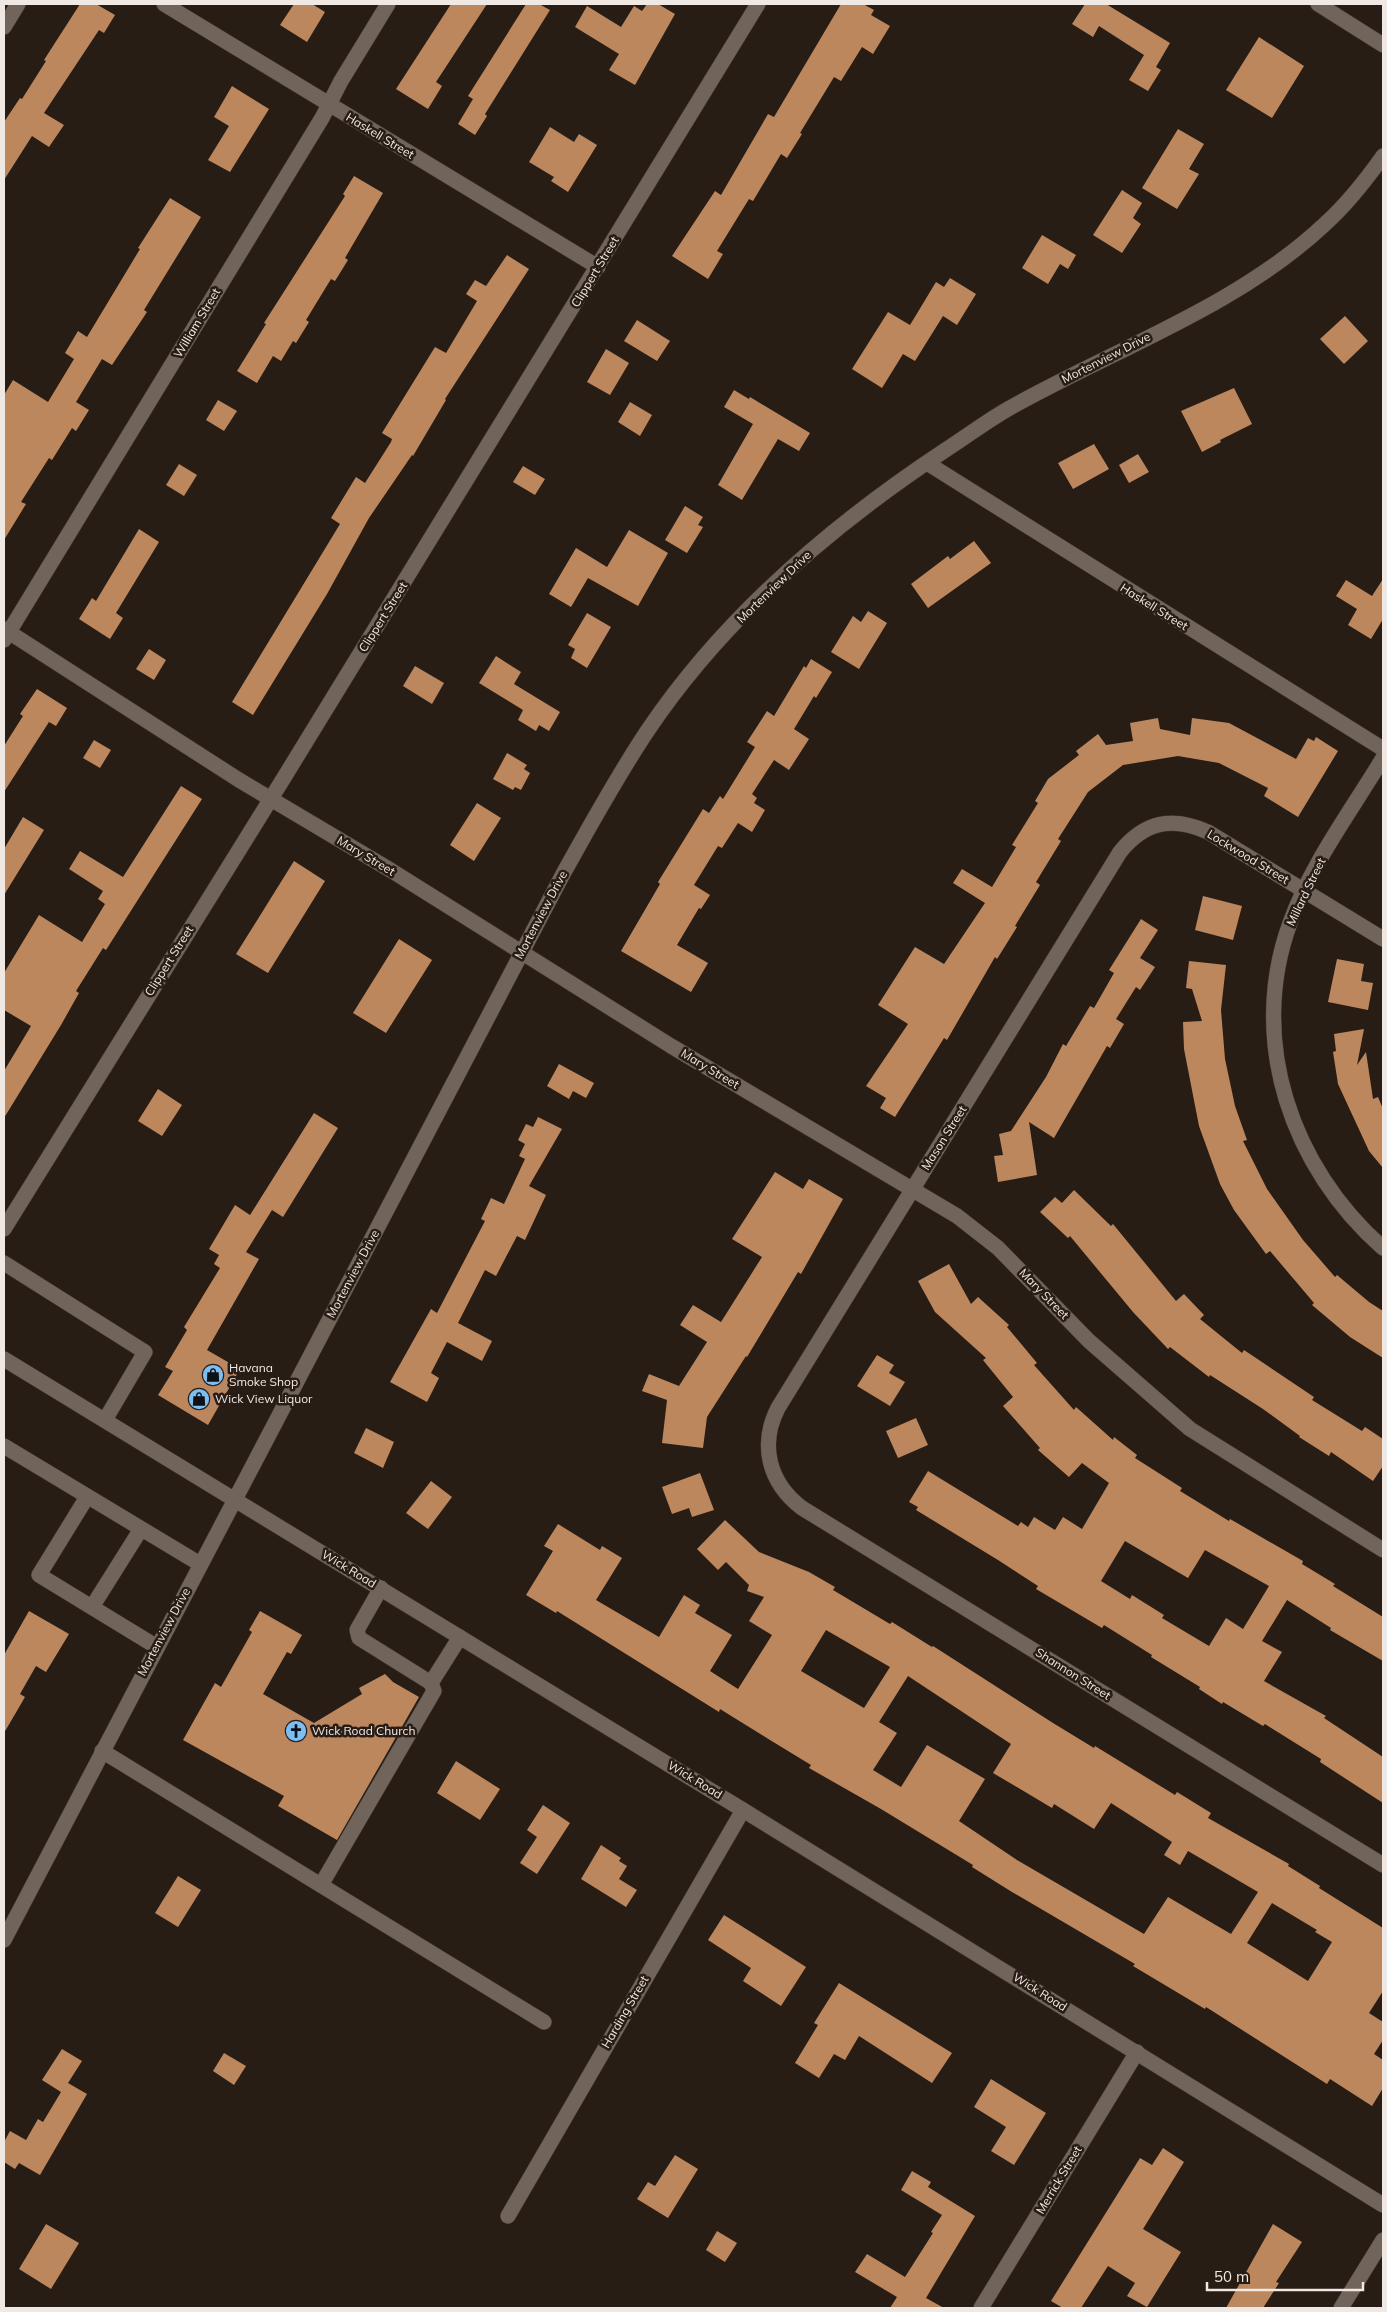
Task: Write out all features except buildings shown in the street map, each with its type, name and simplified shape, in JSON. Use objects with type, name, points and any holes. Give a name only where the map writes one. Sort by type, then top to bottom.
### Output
[{"type":"street","points":[[4,27],[18,4]]},
{"type":"street","name":"Haskell Street","points":[[164,4],[598,267]]},
{"type":"street","name":"William Street","points":[[5,634],[322,118],[328,104],[388,4]]},
{"type":"street","name":"Clippert Street","points":[[4,1229],[598,267],[758,4]]},
{"type":"street","points":[[1318,4],[1383,45]]},
{"type":"street","name":"Mortenview Drive","points":[[4,1940],[520,954],[620,775],[649,728],[685,680],[721,639],[789,570],[855,514],[1007,410],[1228,294],[1272,266],[1324,225],[1347,202],[1383,156]]},
{"type":"street","name":"Haskell Street","points":[[927,463],[1383,749]]},
{"type":"street","name":"Mary Street","points":[[5,634],[392,872],[520,954],[957,1216],[998,1248],[1089,1341],[1190,1429],[1383,1550]]},
{"type":"street","name":"Millard Street","points":[[1383,758],[1314,870],[1304,890],[1287,932],[1279,968],[1274,1013],[1276,1052],[1284,1095],[1299,1137],[1320,1176],[1340,1205],[1383,1248]]},
{"type":"street","name":"Lockwood Street","points":[[1159,825],[1182,823],[1201,829],[1383,939]]},
{"type":"street","name":"Mason Street","points":[[773,1472],[768,1456],[767,1440],[772,1419],[1120,852],[1136,834],[1159,825]]},
{"type":"street","points":[[4,1263],[145,1352],[105,1420]]},
{"type":"street","name":"Wick Road","points":[[4,1359],[743,1810],[1383,2205]]},
{"type":"street","points":[[4,1446],[200,1564]]},
{"type":"street","name":"Shannon Street","points":[[773,1472],[783,1491],[802,1508],[1383,1865]]},
{"type":"street","points":[[87,1497],[39,1575],[156,1647]]},
{"type":"street","points":[[92,1607],[141,1529]]},
{"type":"street","points":[[321,1885],[434,1691],[432,1683],[359,1638],[357,1630],[381,1588]]},
{"type":"street","points":[[432,1683],[460,1637]]},
{"type":"street","points":[[102,1751],[544,2022]]},
{"type":"street","name":"Harding Street","points":[[508,2216],[743,1810]]},
{"type":"street","name":"Merrick Street","points":[[981,2308],[1137,2052]]},
{"type":"street","points":[[1341,2308],[1383,2240]]},
{"type":"place","name":"Havana Smoke Shop","points":[[213,1375]]},
{"type":"place","name":"Wick View Liquor","points":[[199,1399]]},
{"type":"place","name":"Wick Road Church","points":[[296,1731]]}]
